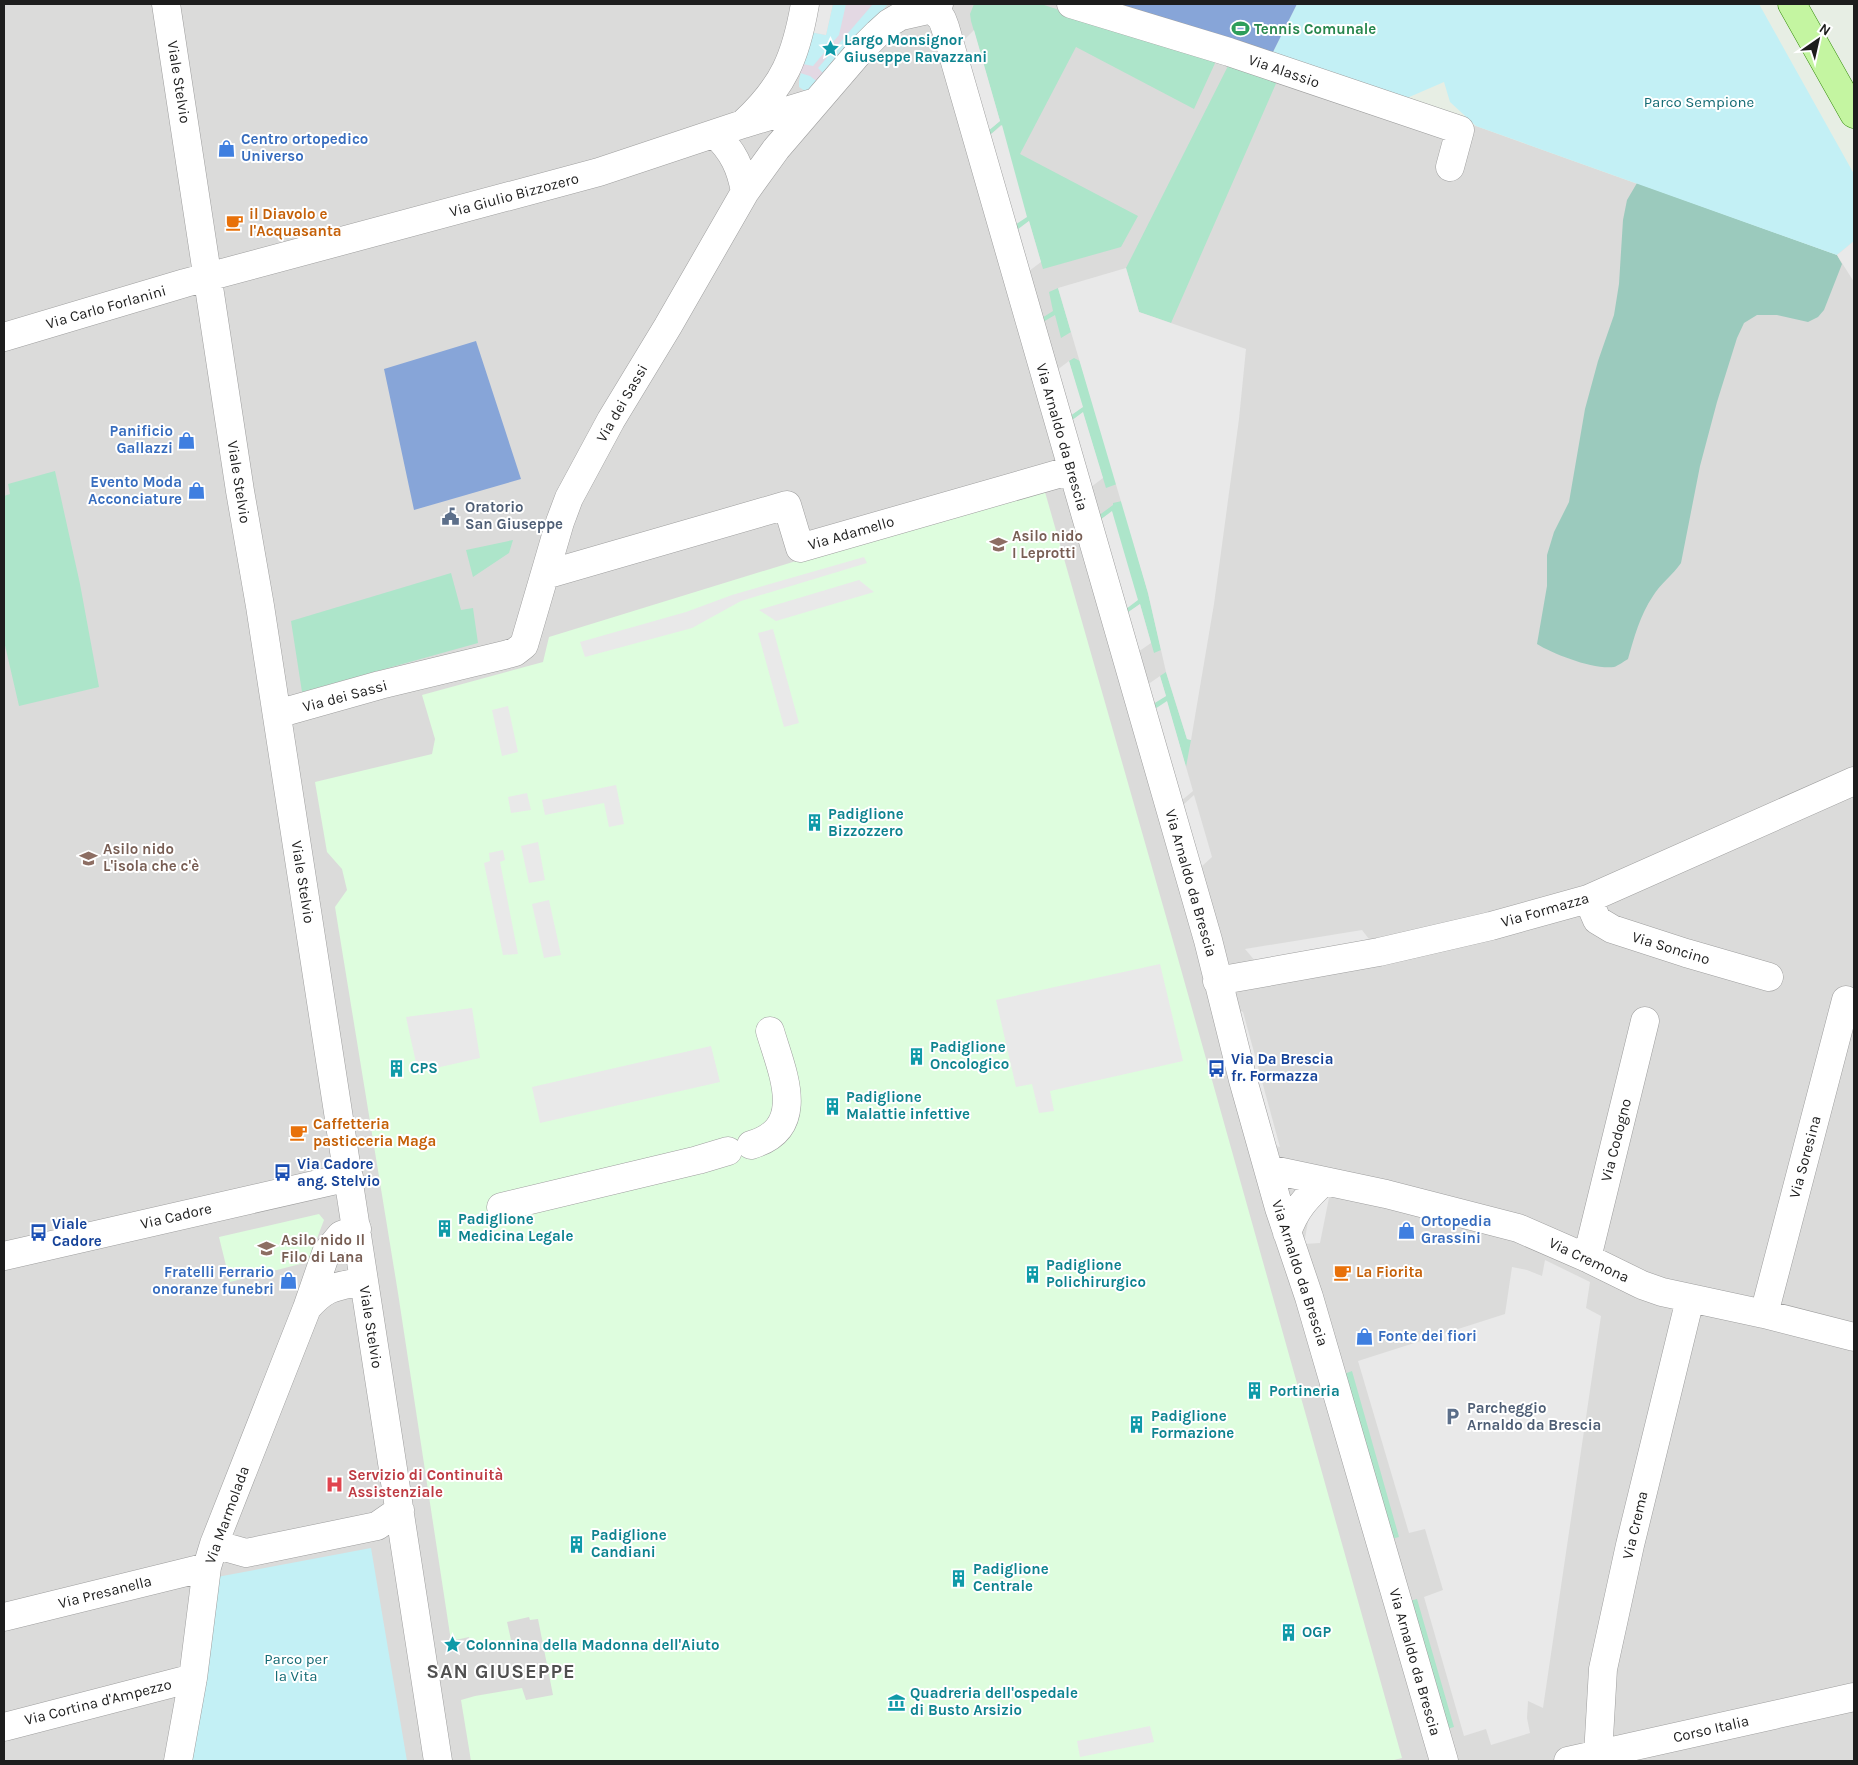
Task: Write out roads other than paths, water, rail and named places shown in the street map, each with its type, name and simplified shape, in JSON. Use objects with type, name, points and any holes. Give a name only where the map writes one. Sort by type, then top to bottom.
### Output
[{"type":"main road","points":[[1792,4],[1854,114]]},
{"type":"street","name":"Viale Stelvio","points":[[166,4],[438,1761]]},
{"type":"street","points":[[743,124],[759,110],[778,86],[786,72],[793,54],[805,4]]},
{"type":"street","name":"Via Alassio","points":[[1072,4],[1229,52],[1460,130],[1450,167]]},
{"type":"street","name":"Via dei Sassi","points":[[277,714],[521,649],[526,642],[560,522],[569,498],[611,420],[668,326],[745,192],[776,149],[861,50],[889,23],[933,5]]},
{"type":"street","name":"Via Arnaldo da Brescia","points":[[933,5],[945,27],[1208,940],[1217,981],[1268,1169],[1309,1297],[1444,1761]]},
{"type":"street","points":[[793,54],[792,75],[794,90],[799,96],[816,102]]},
{"type":"street","name":"Via Giulio Bizzozero","points":[[209,278],[599,172],[816,102]]},
{"type":"street","points":[[715,134],[735,157],[743,176],[745,192]]},
{"type":"street","name":"Via Carlo Forlanini","points":[[4,337],[209,278]]},
{"type":"street","name":"Via Adamello","points":[[544,576],[787,506],[800,548],[1072,470]]},
{"type":"street","name":"Via Formazza","points":[[1217,981],[1379,952],[1491,926],[1588,899],[1854,781]]},
{"type":"street","name":"Via Soncino","points":[[1588,899],[1597,920],[1612,930],[1686,954],[1769,977]]},
{"type":"street","name":"Via Soresina","points":[[1764,1314],[1846,1000]]},
{"type":"street","name":"Via Codogno","points":[[1587,1258],[1645,1022]]},
{"type":"street","points":[[502,1207],[698,1160],[765,1141],[775,1133],[782,1123],[787,1100],[785,1083],[770,1031]]},
{"type":"street","name":"Via Cremona","points":[[1268,1169],[1442,1208],[1518,1228],[1587,1258],[1642,1285],[1662,1292],[1764,1314],[1854,1337]]},
{"type":"street","name":"Via Cadore","points":[[4,1256],[349,1177]]},
{"type":"street","points":[[1283,1220],[1293,1215],[1324,1181]]},
{"type":"street","name":"Via Marmolada","points":[[178,1761],[193,1678],[210,1555],[307,1308],[326,1253],[341,1236],[357,1229]]},
{"type":"street","name":"Via Marmolada","points":[[307,1308],[328,1289],[364,1281]]},
{"type":"street","name":"Via Crema","points":[[1598,1755],[1603,1669],[1630,1545],[1690,1299]]},
{"type":"street","name":"Via Presanella","points":[[4,1617],[210,1555],[246,1553],[377,1526],[400,1510]]},
{"type":"street","name":"Via Cortina d'Ampezzo","points":[[4,1726],[193,1678]]},
{"type":"street","name":"Corso Italia","points":[[1568,1761],[1854,1697]]},
{"type":"place","name":"Tennis Comunale","points":[[1240,29]]},
{"type":"place","name":"Largo Monsignor Giuseppe Ravazzani","points":[[830,49]]},
{"type":"place","name":"Centro ortopedico Universo","points":[[227,148]]},
{"type":"place","name":"il Diavolo e l'Acquasanta","points":[[235,223]]},
{"type":"place","name":"Panificio Gallazzi","points":[[187,440]]},
{"type":"place","name":"Evento Moda Acconciature","points":[[196,491]]},
{"type":"place","name":"Oratorio San Giuseppe","points":[[451,516]]},
{"type":"place","name":"Asilo nido I Leprotti","points":[[998,545]]},
{"type":"place","name":"Padiglione Bizzozzero","points":[[814,823]]},
{"type":"place","name":"Asilo nido L'isola che c'è","points":[[89,858]]},
{"type":"place","name":"Padiglione Oncologico","points":[[916,1056]]},
{"type":"place","name":"CPS","points":[[396,1068]]},
{"type":"place","name":"Via Da Brescia fr. Formazza","points":[[1217,1068]]},
{"type":"place","name":"Padiglione Malattie infettive","points":[[832,1106]]},
{"type":"place","name":"Caffetteria pasticceria Maga","points":[[299,1133]]},
{"type":"place","name":"Via Cadore ang. Stelvio","points":[[283,1173]]},
{"type":"place","name":"Padiglione Medicina Legale","points":[[444,1228]]},
{"type":"place","name":"Ortopedia Grassini","points":[[1407,1230]]},
{"type":"place","name":"Viale Cadore","points":[[38,1233]]},
{"type":"place","name":"Asilo nido Il Filo di Lana","points":[[267,1249]]},
{"type":"place","name":"La Fiorita","points":[[1342,1272]]},
{"type":"place","name":"Padiglione Polichirurgico","points":[[1032,1274]]},
{"type":"place","name":"Fratelli Ferrario onoranze funebri","points":[[288,1281]]},
{"type":"place","name":"Fonte dei fiori","points":[[1364,1336]]},
{"type":"place","name":"Portineria","points":[[1255,1391]]},
{"type":"place","name":"Parcheggio Arnaldo da Brescia","points":[[1453,1417]]},
{"type":"place","name":"Padiglione Formazione","points":[[1137,1425]]},
{"type":"place","name":"Servizio di Continuità Assistenziale","points":[[334,1484]]},
{"type":"place","name":"Padiglione Candiani","points":[[577,1544]]},
{"type":"place","name":"Padiglione Centrale","points":[[959,1578]]},
{"type":"place","name":"OGP","points":[[1288,1632]]},
{"type":"place","name":"Colonnina della Madonna dell'Aiuto","points":[[452,1645]]},
{"type":"place","name":"Quadreria dell'ospedale di Busto Arsizio","points":[[896,1702]]},
{"type":"district","name":"SAN GIUSEPPE","points":[[501,1671]]},
{"type":"park label","name":"Parco Sempione","points":[[1699,102]]},
{"type":"park label","name":"Parco per la Vita","points":[[296,1668]]}]
